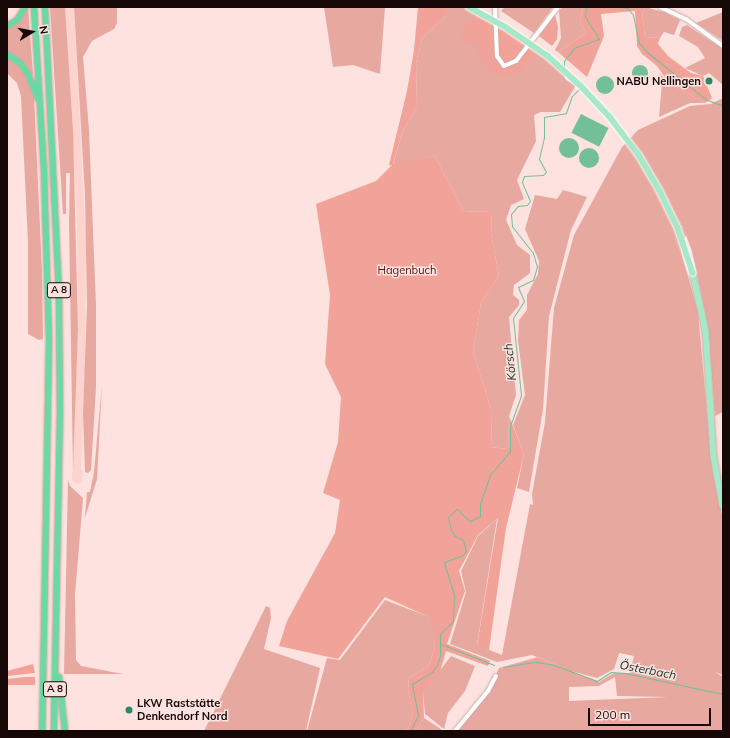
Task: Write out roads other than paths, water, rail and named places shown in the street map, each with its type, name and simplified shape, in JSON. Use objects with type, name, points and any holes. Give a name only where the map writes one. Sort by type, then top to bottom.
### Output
[{"type":"highway","points":[[7,26],[17,20],[26,7]]},
{"type":"highway","name":"A 8","points":[[34,7],[41,111],[48,259],[49,386],[42,731]]},
{"type":"highway","name":"A 8","points":[[44,7],[53,140],[59,298],[60,425],[54,731]]},
{"type":"highway","points":[[7,54],[20,63],[28,74],[41,111]]},
{"type":"highway","points":[[56,648],[65,731]]},
{"type":"main road","points":[[469,7],[538,49],[576,80],[610,116],[639,155],[660,191],[678,228],[693,273],[706,331],[714,450],[723,506]]},
{"type":"street","points":[[495,7],[497,56],[504,66],[516,61],[558,7]]},
{"type":"street","points":[[660,7],[686,19],[723,46]]},
{"type":"street","points":[[455,731],[488,691],[496,676]]},
{"type":"waterway","name":"Körsch","points":[[564,67],[564,61],[574,48],[599,39],[585,17],[586,7]]},
{"type":"waterway","name":"Körsch","points":[[603,7],[612,7]]},
{"type":"waterway","points":[[620,7],[627,8],[633,15],[639,43],[647,52],[705,99],[723,106]]},
{"type":"waterway","name":"Körsch","points":[[410,731],[418,715],[412,684],[432,672],[437,665],[440,656],[440,634],[453,621],[454,595],[444,562],[463,555],[466,551],[463,540],[455,536],[451,530],[448,517],[457,509],[470,521],[480,516],[480,504],[490,475],[510,451],[510,426],[521,395],[513,318],[524,301],[518,287],[533,280],[537,267],[533,253],[512,226],[511,214],[518,206],[527,205],[530,201],[522,182],[524,176],[543,175],[546,172],[539,159],[544,138],[544,117],[566,113],[572,96],[580,88]]},
{"type":"waterway","name":"Österbach","points":[[441,644],[494,665]]},
{"type":"waterway","name":"Österbach","points":[[503,667],[536,662],[554,665],[597,681],[611,672],[625,673],[723,694]]},
{"type":"place","name":"NABU Nellingen","points":[[709,81]]},
{"type":"place","name":"LKW Raststätte Denkendorf Nord","points":[[129,710]]},
{"type":"park label","name":"Hagenbuch","points":[[407,270]]}]
